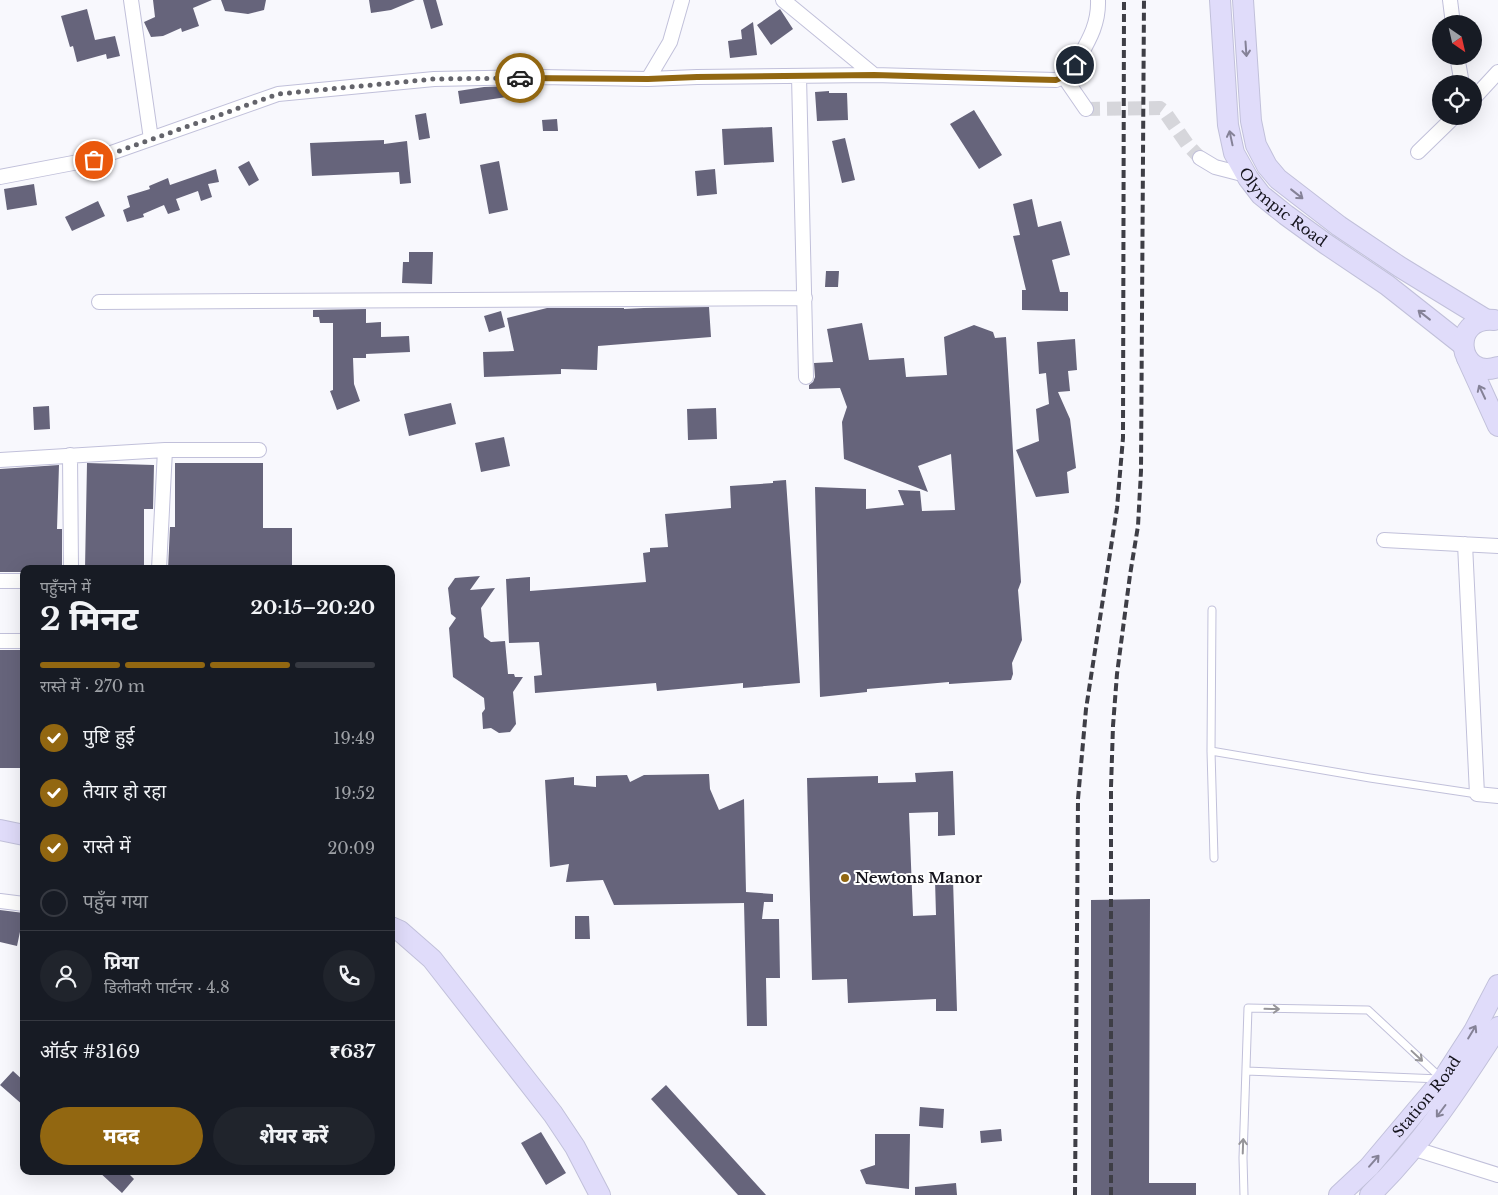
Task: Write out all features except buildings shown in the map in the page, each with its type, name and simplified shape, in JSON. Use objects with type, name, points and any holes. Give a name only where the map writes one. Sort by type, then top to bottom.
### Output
[{"type":"street","points":[[131,0],[150,139]]},
{"type":"street","points":[[648,79],[670,42],[682,0]]},
{"type":"street","points":[[783,0],[874,75]]},
{"type":"street","points":[[0,177],[94,160],[278,94],[434,79],[540,77],[648,79],[874,75],[1056,80],[1071,72],[1093,30],[1098,11],[1098,0]]},
{"type":"street","name":"Olympic Road","points":[[1220,0],[1228,124],[1234,153],[1246,175],[1262,195],[1274,205],[1326,244],[1387,285],[1465,351],[1471,363],[1484,369],[1498,367]]},
{"type":"street","name":"Olympic Road","points":[[1243,0],[1251,121],[1256,145],[1267,166],[1278,179],[1339,226],[1400,266],[1492,321]]},
{"type":"street","points":[[1450,0],[1452,15]]},
{"type":"street","points":[[1482,89],[1498,72]]},
{"type":"street","points":[[799,76],[806,377]]},
{"type":"street","points":[[1064,77],[1086,109]]},
{"type":"street","points":[[1418,152],[1446,125]]},
{"type":"street","points":[[1200,158],[1215,167],[1246,175]]},
{"type":"street","points":[[99,302],[804,298]]},
{"type":"street","points":[[1492,321],[1476,322],[1464,336],[1465,351],[1498,426]]},
{"type":"street","points":[[158,565],[165,450]]},
{"type":"street","points":[[0,460],[165,450],[259,450]]},
{"type":"street","points":[[70,456],[71,565]]},
{"type":"street","points":[[1384,540],[1498,546]]},
{"type":"street","points":[[1465,544],[1478,794],[1498,796]]},
{"type":"street","points":[[0,581],[20,581]]},
{"type":"street","points":[[0,641],[20,641]]},
{"type":"street","points":[[0,830],[20,834]]},
{"type":"street","points":[[0,901],[20,904]]},
{"type":"street","points":[[395,929],[432,959],[553,1114],[576,1147],[600,1195]]},
{"type":"street","name":"Station Road","points":[[1339,1195],[1370,1167],[1443,1079],[1474,1031],[1498,984]]},
{"type":"street","name":"Station Road","points":[[1370,1195],[1385,1181],[1456,1091],[1498,1027]]},
{"type":"street","points":[[1412,1148],[1498,1175]]},
{"type":"lane","points":[[1212,610],[1211,751],[1214,858]]},
{"type":"lane","points":[[1211,751],[1478,794]]},
{"type":"lane","points":[[1244,1195],[1243,1158],[1248,1008],[1368,1010],[1443,1079]]},
{"type":"lane","points":[[1246,1071],[1443,1079]]},
{"type":"tunnel","points":[[1086,109],[1160,108],[1200,158]]},
{"type":"railway","points":[[1075,1195],[1078,799],[1086,709],[1117,508],[1123,438],[1124,0]]},
{"type":"railway","points":[[1111,1195],[1111,787],[1117,674],[1138,526],[1141,471],[1144,0]]},
{"type":"way so far","points":[[94,160],[278,94],[434,79],[520,78]]},
{"type":"place","name":"Newtons Manor","points":[[845,878]]},
{"type":"route","points":[[520,78],[648,79],[874,75],[1056,80],[1071,72],[1075,65]]}]
